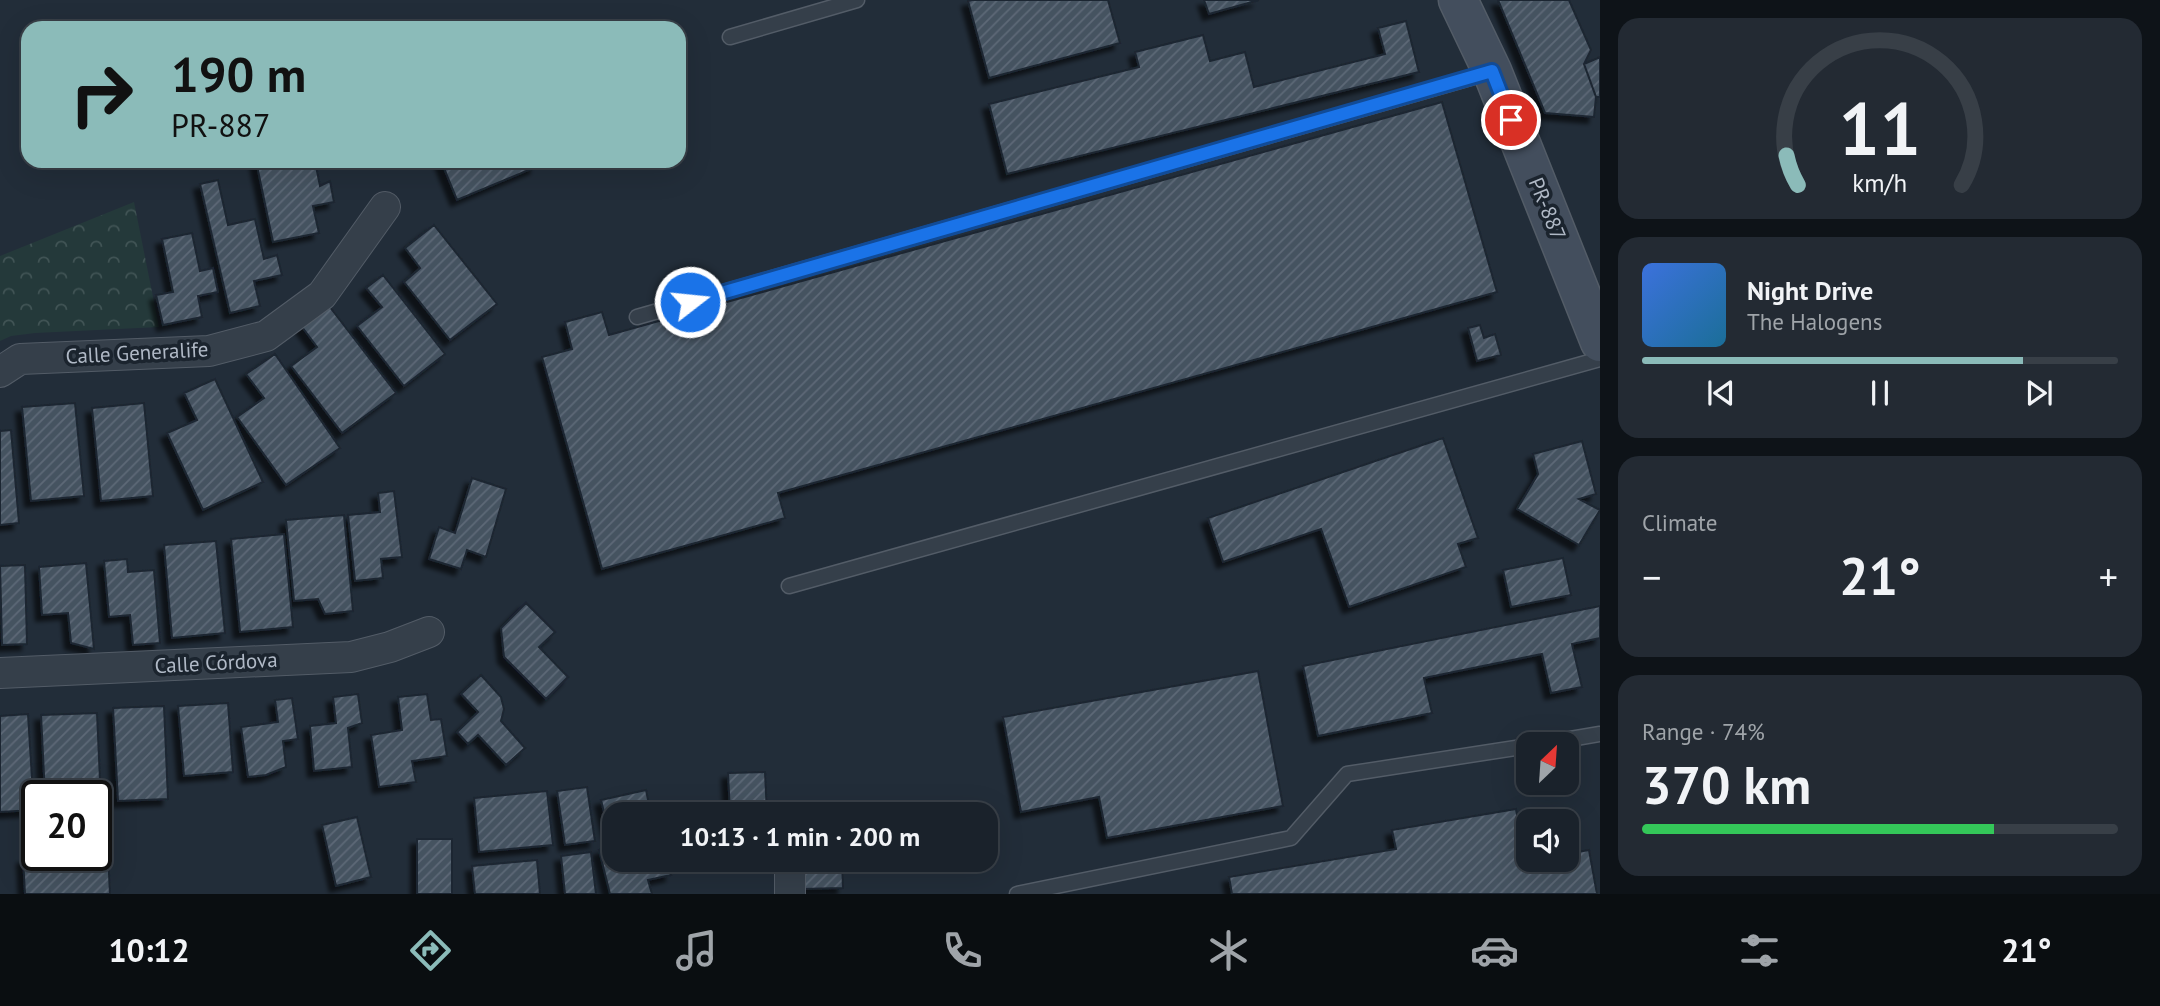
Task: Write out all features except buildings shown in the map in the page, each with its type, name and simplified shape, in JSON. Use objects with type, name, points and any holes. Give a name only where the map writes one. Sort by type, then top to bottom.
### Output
[{"type":"street","name":"PR-887","points":[[1458,0],[1492,71],[1600,342]]},
{"type":"street","name":"Calle Generalife","points":[[0,372],[20,359],[209,351],[266,336],[322,295],[385,207]]},
{"type":"street","name":"Calle Córdova","points":[[0,673],[351,657],[390,647],[429,632]]},
{"type":"street","points":[[790,872],[790,894]]},
{"type":"lane","points":[[730,37],[857,0]]},
{"type":"lane","points":[[637,317],[1492,71]]},
{"type":"lane","points":[[789,586],[1600,359]]},
{"type":"lane","points":[[1579,738],[1600,734]]},
{"type":"lane","points":[[1017,894],[1291,838],[1347,774],[1516,748]]},
{"type":"green space","points":[[134,202],[159,327],[35,333],[11,336],[0,341],[0,256]]},
{"type":"route","points":[[690,302],[1492,71],[1511,120]]}]
